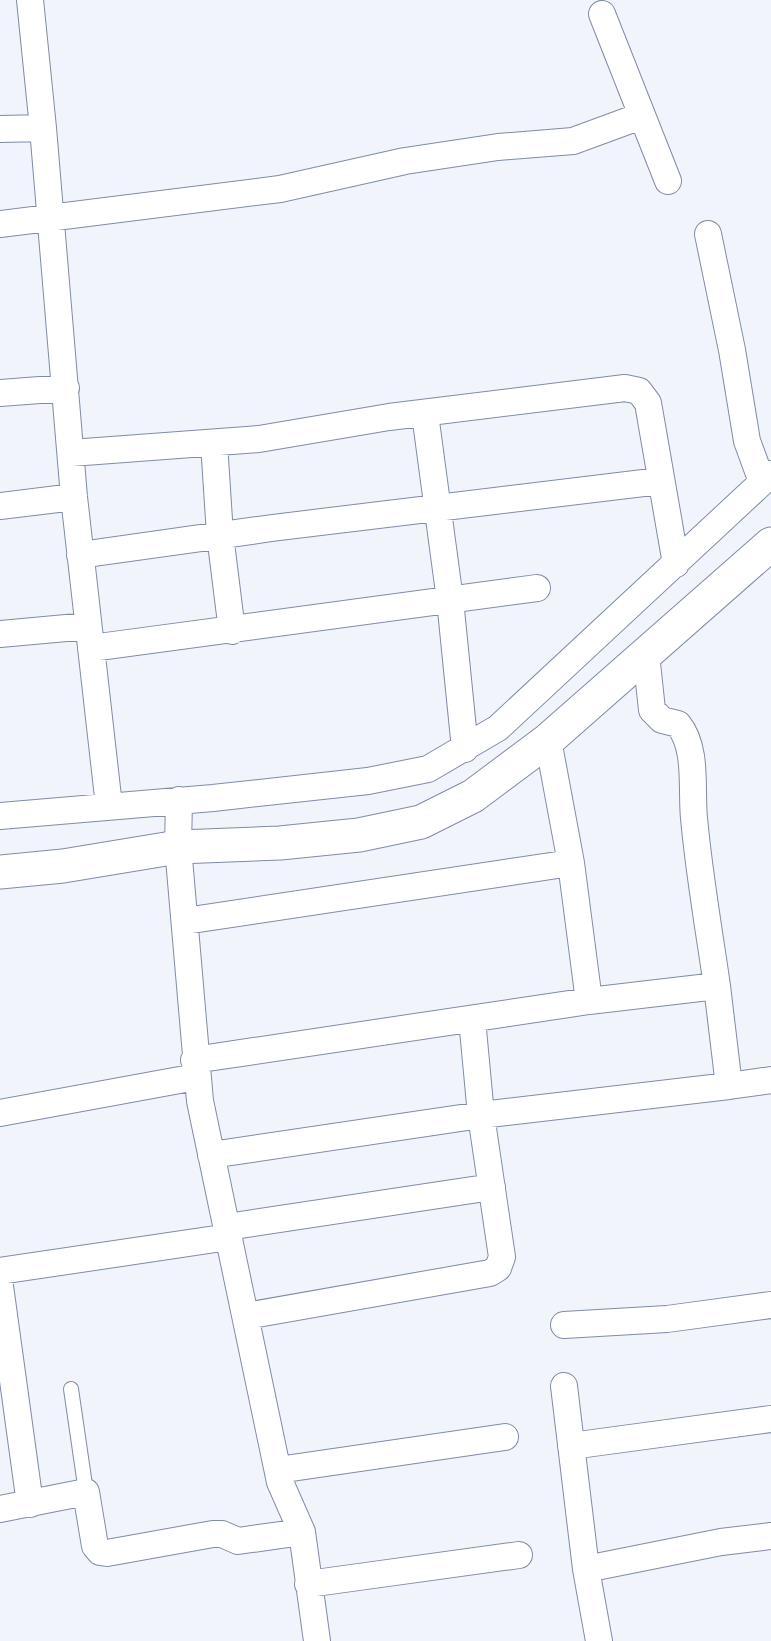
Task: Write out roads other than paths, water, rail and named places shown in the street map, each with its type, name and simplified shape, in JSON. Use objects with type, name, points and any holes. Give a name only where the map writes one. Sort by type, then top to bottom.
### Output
[{"type":"street","points":[[30,0],[44,128],[74,496],[109,806]]},
{"type":"street","points":[[602,14],[668,181]]},
{"type":"street","points":[[0,224],[280,189],[405,162],[498,147],[573,141],[641,117]]},
{"type":"street","points":[[0,129],[44,128]]},
{"type":"street","points":[[0,872],[63,866],[178,823],[428,769],[498,728],[767,478],[747,441],[732,350],[708,234]]},
{"type":"street","points":[[71,453],[259,439],[389,417],[625,387],[639,391],[648,404],[676,564]]},
{"type":"street","points":[[0,393],[66,388]]},
{"type":"street","points":[[425,414],[450,600],[465,749]]},
{"type":"street","points":[[214,442],[220,535],[232,631]]},
{"type":"street","points":[[80,555],[438,507],[660,481]]},
{"type":"street","points":[[0,506],[74,496]]},
{"type":"street","points":[[0,816],[109,806],[178,823],[280,843],[359,835],[421,822],[473,796],[548,740],[771,544]]},
{"type":"street","points":[[0,634],[90,637],[232,631],[537,588]]},
{"type":"street","points":[[646,654],[652,710],[662,720],[678,724],[687,740],[694,817],[729,1086]]},
{"type":"street","points":[[548,740],[572,864],[589,1001]]},
{"type":"street","points":[[178,823],[195,1069],[280,1482],[302,1532],[317,1641]]},
{"type":"street","points":[[184,921],[572,864]]},
{"type":"street","points":[[0,1113],[195,1069],[472,1018],[717,986]]},
{"type":"street","points":[[246,1316],[490,1273],[498,1268],[502,1257],[481,1115],[472,1018]]},
{"type":"street","points":[[211,1155],[481,1115],[771,1080]]},
{"type":"street","points":[[0,1271],[492,1187]]},
{"type":"street","points":[[0,1286],[30,1503]]},
{"type":"street","points":[[564,1325],[667,1319],[771,1305]]},
{"type":"street","points":[[564,1386],[586,1569],[600,1641]]},
{"type":"street","points":[[571,1446],[771,1419]]},
{"type":"street","points":[[278,1470],[505,1437]]},
{"type":"street","points":[[0,1509],[86,1492],[95,1546],[100,1552],[213,1534],[222,1534],[238,1541],[302,1532]]},
{"type":"street","points":[[586,1569],[721,1542],[771,1536]]},
{"type":"street","points":[[308,1584],[519,1555]]},
{"type":"lane","points":[[71,1389],[86,1492]]}]
